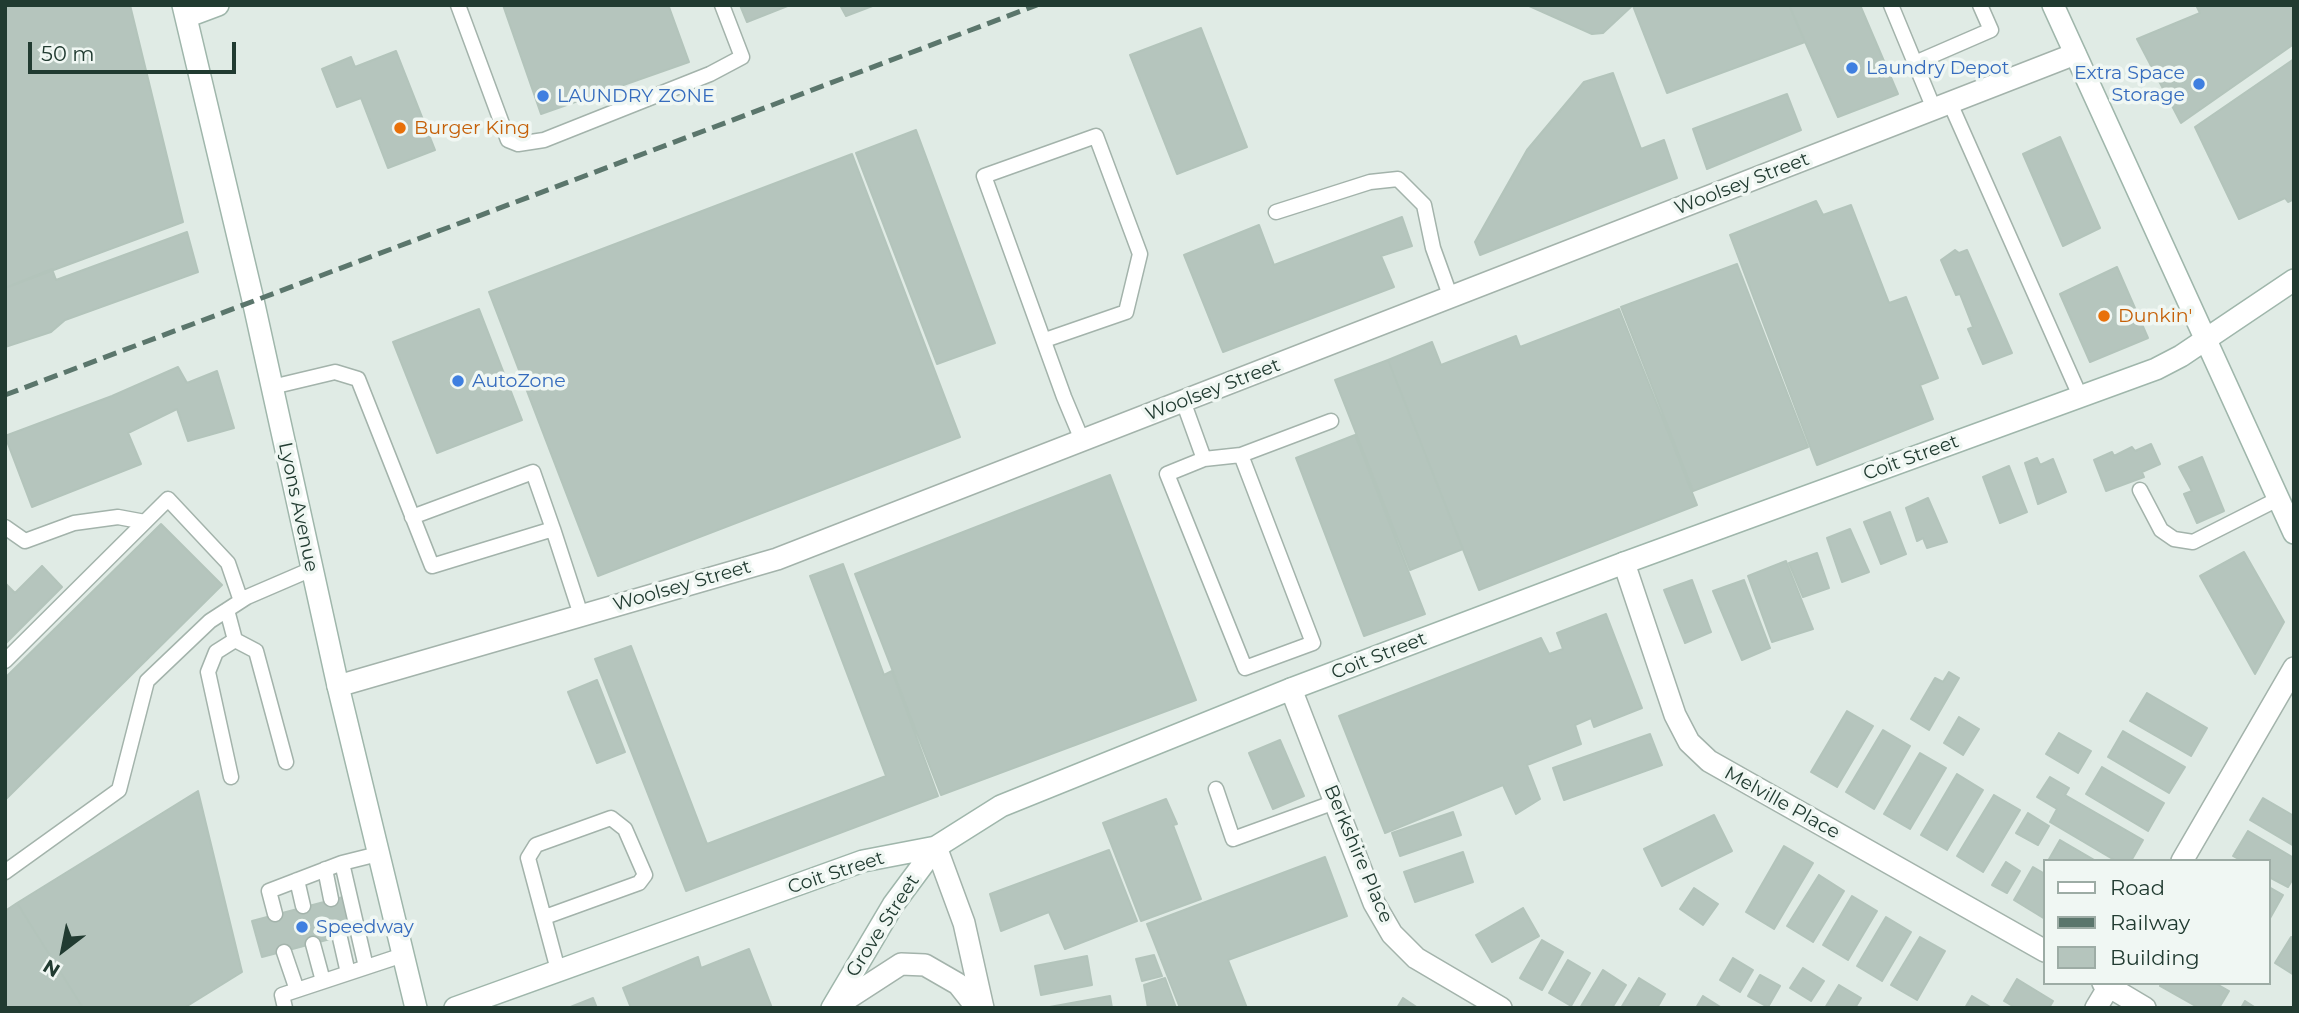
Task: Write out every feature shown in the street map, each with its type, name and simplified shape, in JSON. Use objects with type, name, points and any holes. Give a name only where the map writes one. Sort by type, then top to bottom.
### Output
[{"type":"street","points":[[184,11],[218,5]]},
{"type":"street","points":[[2053,5],[2294,533]]},
{"type":"street","name":"Lyons Avenue","points":[[184,11],[272,387],[338,687],[416,1008]]},
{"type":"street","name":"Woolsey Street","points":[[338,687],[777,559],[2076,54]]},
{"type":"street","name":"Coit Street","points":[[455,1008],[863,861],[936,847],[1002,806],[1291,689],[1624,563],[2156,369],[2205,340],[2294,280]]},
{"type":"street","name":"Melville Place","points":[[1624,563],[1675,715],[1689,742],[1709,761],[2044,950]]},
{"type":"street","points":[[2183,859],[2294,668]]},
{"type":"street","name":"Berkshire Place","points":[[1291,689],[1374,903],[1392,934],[1416,958],[1501,1008]]},
{"type":"street","points":[[936,847],[964,923],[984,1008]]},
{"type":"street","name":"Grove Street","points":[[833,1008],[893,905],[936,847]]},
{"type":"street","points":[[833,1008],[901,964],[925,965],[958,984],[977,1008]]},
{"type":"street","points":[[2096,1008],[2107,985]]},
{"type":"street","points":[[2109,985],[2145,1008]]},
{"type":"lane","points":[[458,5],[508,140],[518,144],[544,141],[710,74],[742,58],[722,5]]},
{"type":"lane","points":[[1891,5],[1915,63],[1942,106],[2080,397]]},
{"type":"lane","points":[[1915,63],[1991,30],[1980,5]]},
{"type":"lane","points":[[1045,340],[1126,312],[1140,254],[1096,136],[984,176],[1082,440]]},
{"type":"lane","points":[[1276,212],[1370,182],[1398,179],[1424,205],[1433,248],[1451,298]]},
{"type":"lane","points":[[272,387],[335,372],[358,379],[432,566],[553,529]]},
{"type":"lane","points":[[1183,401],[1204,459]]},
{"type":"lane","points":[[1241,454],[1313,643],[1245,668],[1167,474],[1204,459],[1241,454],[1331,421]]},
{"type":"lane","points":[[412,517],[533,472],[581,615]]},
{"type":"lane","points":[[2140,490],[2161,530],[2174,539],[2193,542],[2278,499]]},
{"type":"lane","points":[[5,661],[168,499],[228,563],[241,601]]},
{"type":"lane","points":[[5,527],[25,541],[74,523],[118,517],[145,522]]},
{"type":"lane","points":[[5,872],[119,790],[147,681],[210,621],[241,601],[312,569]]},
{"type":"lane","points":[[227,610],[235,639],[256,651],[286,762]]},
{"type":"lane","points":[[230,777],[208,672],[216,652],[235,639]]},
{"type":"lane","points":[[1216,789],[1233,839],[1335,802]]},
{"type":"lane","points":[[545,917],[639,883],[645,875],[625,829],[611,818],[536,845],[528,858],[558,970]]},
{"type":"lane","points":[[275,914],[269,891],[342,863],[378,855]]},
{"type":"lane","points":[[342,863],[366,967]]},
{"type":"lane","points":[[325,869],[331,899]]},
{"type":"lane","points":[[297,880],[303,906]]},
{"type":"lane","points":[[340,938],[348,973]]},
{"type":"lane","points":[[313,944],[323,981]]},
{"type":"lane","points":[[284,952],[297,990]]},
{"type":"lane","points":[[285,1008],[282,995],[403,955]]},
{"type":"building","points":[[5,5],[130,5],[183,222],[5,288]]},
{"type":"building","points":[[503,5],[672,5],[669,7],[689,62],[541,114]]},
{"type":"building","points":[[740,5],[790,5],[747,22]]},
{"type":"building","points":[[840,5],[875,5],[846,16]]},
{"type":"building","points":[[1527,5],[1633,5],[1603,33],[1592,34]]},
{"type":"building","name":"Laundry Depot","points":[[1789,5],[1860,5],[1898,94],[1838,117]]},
{"type":"building","points":[[1789,5],[1805,42],[1667,93],[1633,6]]},
{"type":"building","name":"Extra Space Storage","points":[[2196,5],[2294,5],[2294,44],[2181,123],[2137,39],[2200,13]]},
{"type":"building","points":[[1201,28],[1247,147],[1177,174],[1130,55]]},
{"type":"building","name":"Burger King","points":[[396,51],[435,150],[388,168],[361,98],[337,107],[322,69],[351,57],[355,67]]},
{"type":"building","points":[[2294,59],[2294,199],[2288,202],[2285,198],[2239,219],[2195,127]]},
{"type":"building","points":[[1613,73],[1641,149],[1664,140],[1677,178],[1480,255],[1475,242],[1527,150],[1584,82]]},
{"type":"building","points":[[1787,94],[1801,130],[1707,169],[1693,129]]},
{"type":"building","points":[[916,130],[995,343],[937,364],[856,153]]},
{"type":"building","points":[[2060,137],[2100,228],[2063,246],[2023,154]]},
{"type":"building","points":[[852,154],[960,437],[598,576],[489,292]]},
{"type":"building","points":[[1816,201],[1823,215],[1851,205],[1889,303],[1906,297],[1938,378],[1920,385],[1933,419],[1817,465],[1730,235]]},
{"type":"building","points":[[1402,217],[1412,246],[1381,256],[1394,287],[1223,352],[1184,255],[1259,225],[1274,265]]},
{"type":"building","points":[[187,232],[198,272],[65,320],[51,332],[5,347],[5,288],[52,269],[56,280]]},
{"type":"building","points":[[1955,250],[1959,253],[1967,250],[2012,353],[1983,364],[1968,329],[1973,327],[1960,294],[1956,295],[1941,260]]},
{"type":"building","points":[[1737,264],[1808,447],[1693,491],[1621,307]]},
{"type":"building","name":"Dunkin'","points":[[2117,267],[2148,338],[2090,362],[2060,294]]},
{"type":"building","name":"AutoZone","points":[[479,309],[522,420],[437,453],[393,342]]},
{"type":"building","points":[[1619,309],[1697,505],[1479,590],[1388,360],[1432,342],[1441,365],[1516,336],[1520,347]]},
{"type":"building","points":[[1388,360],[1463,549],[1410,570],[1335,380]]},
{"type":"building","points":[[178,367],[187,383],[217,371],[234,428],[188,441],[177,409],[128,433],[141,464],[32,507],[5,436],[112,396]]},
{"type":"building","points":[[1355,435],[1425,614],[1364,636],[1296,458]]},
{"type":"building","points":[[2151,444],[2160,464],[2142,472],[2144,477],[2106,491],[2094,460],[2112,452],[2114,456],[2132,447],[2135,451]]},
{"type":"building","points":[[2202,457],[2224,511],[2197,523],[2184,494],[2192,491],[2179,467]]},
{"type":"building","points":[[2037,458],[2040,465],[2053,459],[2066,492],[2038,504],[2025,463]]},
{"type":"building","points":[[2009,466],[2027,512],[2000,523],[1983,477]]},
{"type":"building","points":[[1110,475],[1196,700],[941,795],[855,574]]},
{"type":"building","points":[[1928,498],[1947,542],[1927,548],[1923,538],[1917,541],[1906,508]]},
{"type":"building","points":[[1890,512],[1906,554],[1881,564],[1864,522]]},
{"type":"building","points":[[161,524],[222,585],[5,800],[5,678]]},
{"type":"building","points":[[1850,529],[1869,572],[1842,582],[1827,538]]},
{"type":"building","points":[[2244,552],[2284,622],[2255,674],[2200,576]]},
{"type":"building","points":[[1817,553],[1829,588],[1803,597],[1789,563]]},
{"type":"building","points":[[1786,561],[1813,629],[1772,642],[1748,576]]},
{"type":"building","points":[[843,564],[884,675],[892,671],[938,796],[686,891],[595,659],[631,646],[707,844],[886,776],[810,576]]},
{"type":"building","points":[[42,566],[62,587],[5,644],[5,583],[15,593]]},
{"type":"building","points":[[1692,580],[1711,632],[1685,643],[1664,590]]},
{"type":"building","points":[[1744,580],[1770,648],[1742,660],[1713,591]]},
{"type":"building","points":[[1606,614],[1642,708],[1594,727],[1591,718],[1575,725],[1581,744],[1527,765],[1540,799],[1516,814],[1503,785],[1385,833],[1339,716],[1541,638],[1549,654],[1563,649],[1557,633]]},
{"type":"building","points":[[1949,672],[1959,678],[1929,730],[1911,719],[1935,678],[1943,682]]},
{"type":"building","points":[[597,680],[625,752],[597,763],[568,692]]},
{"type":"building","points":[[2147,693],[2207,728],[2191,756],[2130,721]]},
{"type":"building","points":[[1847,711],[1873,726],[1837,787],[1811,772]]},
{"type":"building","points":[[1959,717],[1979,729],[1963,755],[1944,743]]},
{"type":"building","points":[[1883,730],[1910,746],[1874,809],[1846,792]]},
{"type":"building","points":[[2123,731],[2185,767],[2169,793],[2108,757]]},
{"type":"building","points":[[2059,733],[2091,751],[2078,773],[2046,754]]},
{"type":"building","points":[[1650,734],[1662,765],[1564,800],[1553,768]]},
{"type":"building","points":[[1280,740],[1304,796],[1273,809],[1249,753]]},
{"type":"building","points":[[1920,753],[1946,768],[1910,829],[1884,814]]},
{"type":"building","points":[[2102,767],[2164,803],[2148,831],[2086,794]]},
{"type":"building","points":[[1957,774],[1983,790],[1947,850],[1921,835]]},
{"type":"building","points":[[2050,777],[2069,788],[2065,795],[2143,840],[2132,859],[2113,859],[2050,822],[2057,809],[2037,797]]},
{"type":"building","points":[[198,791],[242,972],[184,1008],[83,1008],[17,903]]},
{"type":"building","points":[[1994,795],[2020,810],[1983,872],[1957,856]]},
{"type":"building","points":[[2263,798],[2294,816],[2294,846],[2250,820]]},
{"type":"building","points":[[1166,799],[1177,824],[1173,825],[1201,899],[1141,921],[1103,823]]},
{"type":"building","points":[[1453,812],[1461,835],[1400,856],[1392,833]]},
{"type":"building","points":[[2028,813],[2049,826],[2038,845],[2016,833]]},
{"type":"building","points":[[1714,815],[1732,851],[1662,886],[1644,849]]},
{"type":"building","points":[[2248,831],[2294,858],[2294,877],[2288,887],[2271,878],[2271,859],[2238,859],[2233,856]]},
{"type":"building","points":[[2060,840],[2093,859],[2049,859]]},
{"type":"building","points":[[1784,846],[1813,863],[1774,929],[1746,912]]},
{"type":"building","points":[[1109,850],[1137,921],[1065,949],[1049,912],[1001,931],[990,894]]},
{"type":"building","points":[[1463,852],[1473,882],[1415,902],[1404,872]]},
{"type":"building","points":[[1325,857],[1347,916],[1228,960],[1247,1008],[1180,1008],[1147,924]]},
{"type":"building","points":[[2006,862],[2020,871],[2007,893],[1992,885]]},
{"type":"building","points":[[2033,867],[2044,873],[2044,918],[2014,900]]},
{"type":"building","points":[[1819,875],[1844,891],[1813,942],[1787,926]]},
{"type":"building","points":[[1694,888],[1718,904],[1703,925],[1680,909]]},
{"type":"building","points":[[2271,888],[2283,895],[2271,916]]},
{"type":"building","points":[[1852,896],[1877,911],[1848,960],[1823,945]]},
{"type":"building","name":"Speedway","points":[[343,897],[353,933],[262,957],[252,921]]},
{"type":"building","points":[[17,903],[83,1008],[5,1008],[5,911]]},
{"type":"building","points":[[1523,908],[1539,936],[1492,962],[1476,935]]},
{"type":"building","points":[[1886,917],[1911,932],[1882,981],[1857,966]]},
{"type":"building","points":[[1920,937],[1945,951],[1917,1000],[1891,985]]},
{"type":"building","points":[[2291,937],[2294,938],[2294,975],[2275,963]]},
{"type":"building","points":[[1542,940],[1563,952],[1542,990],[1520,978]]},
{"type":"building","points":[[749,949],[772,1008],[631,1008],[623,988],[698,957],[701,968]]},
{"type":"building","points":[[1154,955],[1162,976],[1142,981],[1136,959]]},
{"type":"building","points":[[1087,956],[1092,985],[1041,995],[1035,966]]},
{"type":"building","points":[[1733,958],[1753,970],[1740,992],[1720,980]]},
{"type":"building","points":[[1568,960],[1590,973],[1571,1006],[1549,993]]},
{"type":"building","points":[[1803,968],[1824,981],[1811,1001],[1790,988]]},
{"type":"building","points":[[1603,970],[1626,985],[1612,1008],[1580,1008]]},
{"type":"building","points":[[1760,975],[1780,986],[1768,1007],[1748,996]]},
{"type":"building","points":[[1165,978],[1176,1008],[1148,1008],[1144,985]]},
{"type":"building","points":[[1639,978],[1665,994],[1657,1008],[1621,1008]]},
{"type":"building","points":[[2017,979],[2053,1001],[2049,1008],[2016,1008],[2004,1001]]},
{"type":"building","points":[[1839,985],[1861,998],[1855,1008],[1825,1008]]},
{"type":"building","points":[[2218,985],[2229,991],[2219,1008],[2199,1008],[2160,986]]},
{"type":"building","points":[[1110,996],[1112,1008],[1044,1008]]},
{"type":"building","points":[[1703,996],[1722,1008],[1696,1008]]},
{"type":"building","points":[[1972,996],[1992,1008],[1965,1008]]},
{"type":"building","points":[[593,998],[597,1008],[568,1008]]},
{"type":"building","points":[[1403,998],[1418,1008],[1397,1008]]},
{"type":"building","points":[[2245,1001],[2256,1008],[2241,1008]]},
{"type":"railway","points":[[5,395],[1037,5]]},
{"type":"place","name":"Laundry Depot","points":[[1852,68]]},
{"type":"place","name":"Extra Space Storage","points":[[2199,84]]},
{"type":"place","name":"LAUNDRY ZONE","points":[[543,96]]},
{"type":"place","name":"Burger King","points":[[400,128]]},
{"type":"place","name":"Dunkin'","points":[[2104,316]]},
{"type":"place","name":"AutoZone","points":[[458,381]]},
{"type":"place","name":"Speedway","points":[[302,927]]}]
